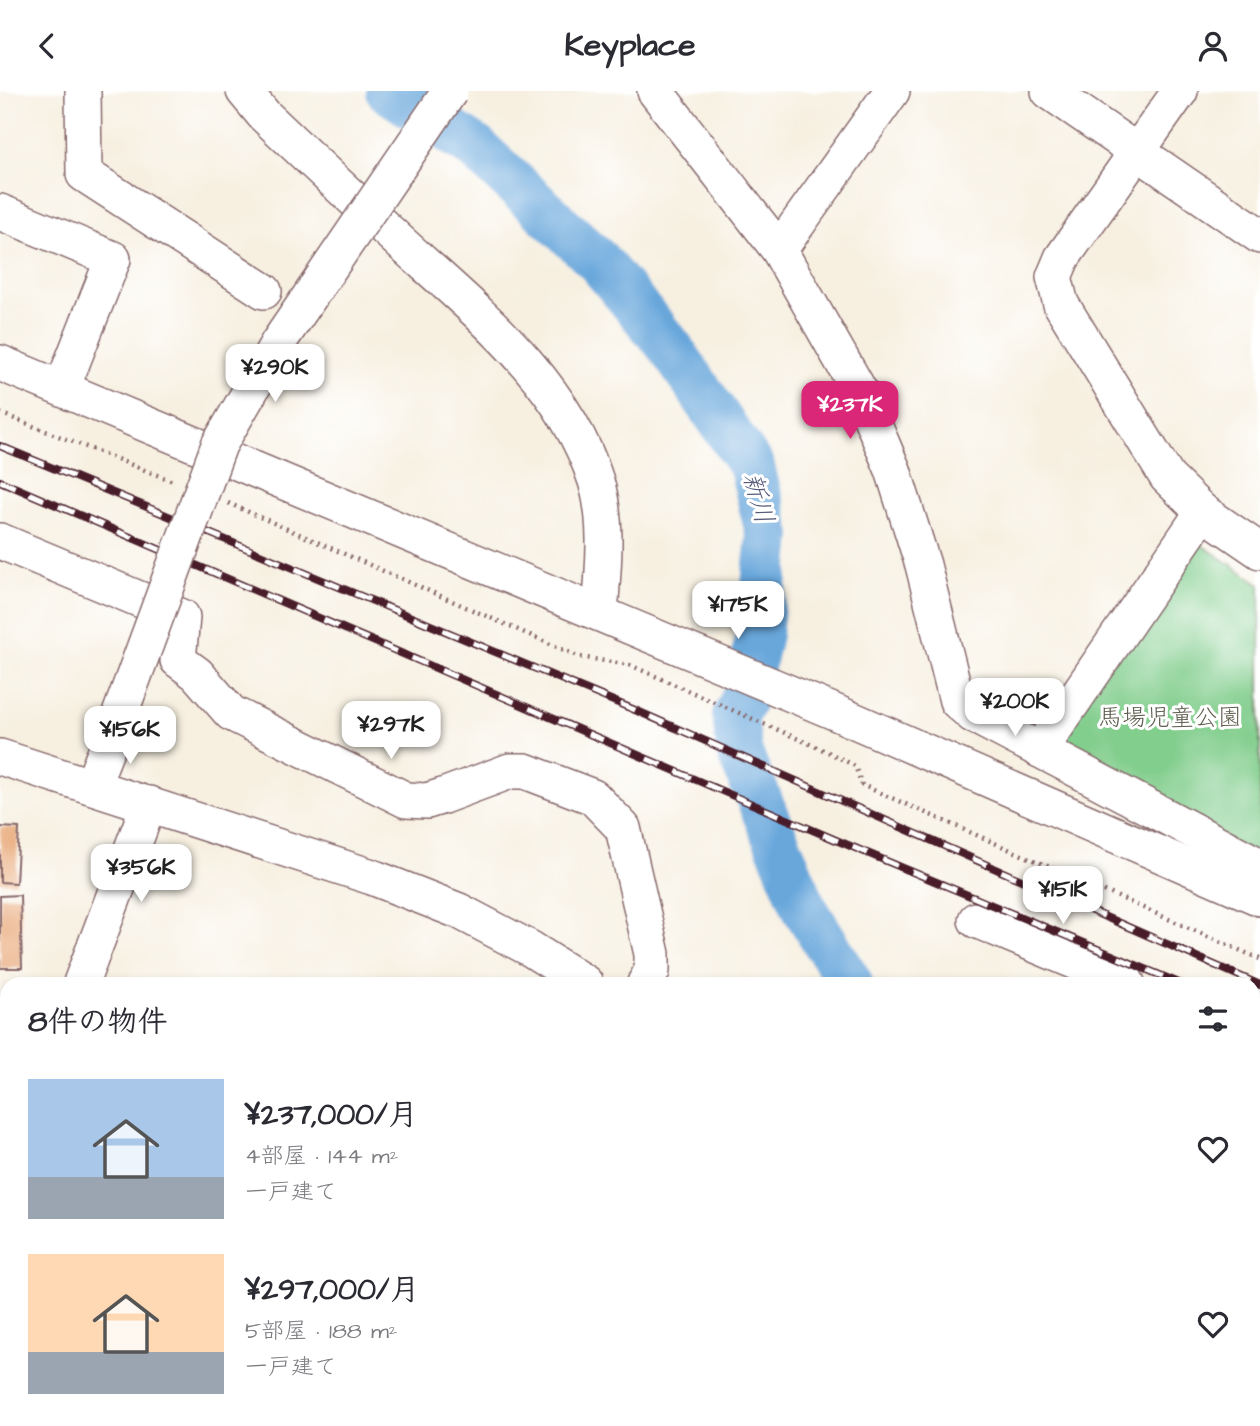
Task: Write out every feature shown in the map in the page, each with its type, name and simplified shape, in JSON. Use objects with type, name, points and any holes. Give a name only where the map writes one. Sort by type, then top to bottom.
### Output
[{"type":"street","points":[[83,91],[84,174],[264,291]]},
{"type":"street","points":[[244,91],[264,115],[506,338],[550,393],[581,444],[597,484],[612,618]]},
{"type":"street","points":[[92,786],[219,445],[278,343],[450,91]]},
{"type":"street","points":[[654,91],[779,250],[860,392],[893,470],[923,565],[957,701],[973,715],[1260,866]]},
{"type":"street","points":[[779,250],[892,91]]},
{"type":"street","points":[[1049,91],[1260,236]]},
{"type":"street","points":[[1180,91],[1140,152],[1062,258],[1054,277],[1061,304],[1167,477],[1203,512],[1260,551]]},
{"type":"street","points":[[0,212],[113,259],[62,389]]},
{"type":"street","points":[[0,363],[830,709],[1260,898]]},
{"type":"street","points":[[1040,750],[1203,512]]},
{"type":"street","points":[[0,541],[182,617],[178,660],[197,674],[231,713],[406,800],[427,800],[443,796],[510,771],[526,771],[593,797],[623,828],[652,954],[652,971],[648,977]]},
{"type":"street","points":[[0,757],[372,877],[458,911],[531,949],[575,977]]},
{"type":"street","points":[[83,977],[149,804]]},
{"type":"street","points":[[976,920],[1113,977]]},
{"type":"path","points":[[0,414],[179,484]]},
{"type":"path","points":[[218,499],[580,657],[630,665],[828,752],[855,766],[862,785],[1260,959]]},
{"type":"green space","name":"馬場児童公園","points":[[1188,536],[1260,584],[1260,866],[1040,750]]},
{"type":"building","points":[[0,827],[19,828],[16,883],[0,882]]},
{"type":"building","points":[[20,895],[22,968],[0,968],[0,896]]},
{"type":"waterway","name":"新川","points":[[389,91],[476,148],[597,260],[670,347],[752,467],[769,536],[759,634],[745,696],[735,716],[739,751],[805,909],[846,977]]},
{"type":"railway","points":[[0,446],[635,710],[1242,977]]},
{"type":"railway","points":[[0,481],[836,840],[1165,977]]}]
